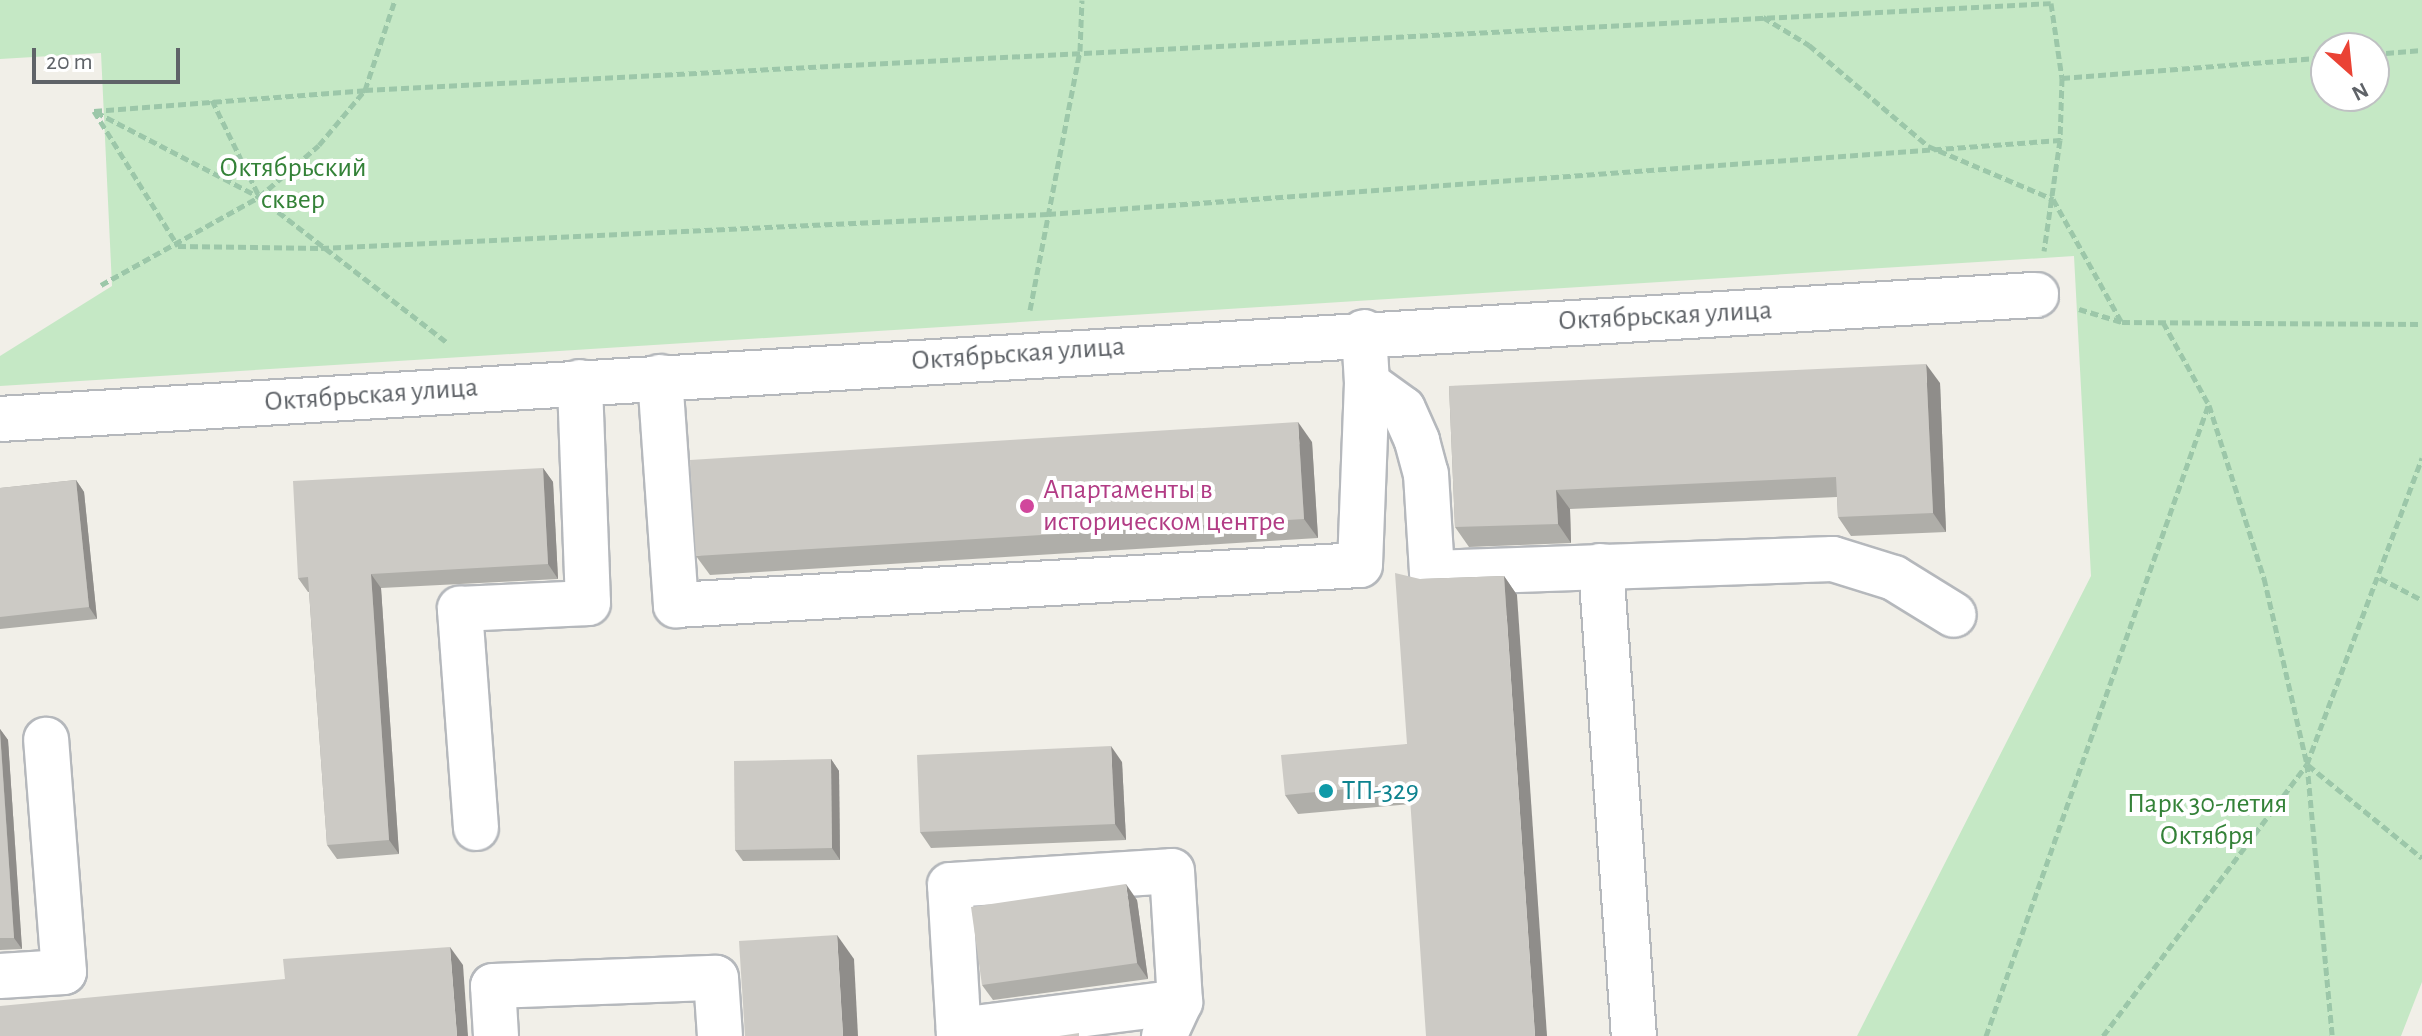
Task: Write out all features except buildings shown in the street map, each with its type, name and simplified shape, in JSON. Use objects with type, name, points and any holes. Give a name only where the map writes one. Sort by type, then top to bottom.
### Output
[{"type":"street","name":"Октябрьская улица","points":[[0,419],[1364,332],[2036,295]]},
{"type":"street","points":[[660,377],[676,605],[1360,565],[1367,383],[1364,332]]},
{"type":"street","points":[[476,828],[460,609],[588,603],[580,382]]},
{"type":"street","points":[[1367,383],[1403,409],[1417,441],[1426,474],[1432,573],[1833,559],[1894,578],[1954,615]]},
{"type":"street","points":[[1601,566],[1634,1036]]},
{"type":"street","points":[[0,976],[64,972],[46,740]]},
{"type":"street","points":[[1172,871],[1172,1019],[959,1033],[950,885],[1172,871]]},
{"type":"street","points":[[496,1036],[493,986],[716,978],[720,1036]]},
{"type":"path","points":[[101,285],[178,246],[259,197],[319,145],[365,90],[395,0]]},
{"type":"path","points":[[1022,354],[1080,51],[1082,0]]},
{"type":"path","points":[[94,111],[365,90],[2051,3],[2062,78],[2060,140],[2036,295],[2122,322],[2422,324]]},
{"type":"path","points":[[1762,16],[1809,45],[1928,146],[2053,199],[2122,322]]},
{"type":"path","points":[[2390,53],[2422,50]]},
{"type":"path","points":[[2062,78],[2310,58]]},
{"type":"path","points":[[212,100],[259,197]]},
{"type":"path","points":[[94,111],[259,197],[321,248],[506,386]]},
{"type":"path","points":[[94,111],[178,246]]},
{"type":"path","points":[[178,246],[321,248],[1048,214],[1928,146],[2060,140]]},
{"type":"path","points":[[2163,322],[2209,405],[2264,578],[2307,764],[2332,1036]]},
{"type":"path","points":[[1986,1036],[2209,405]]},
{"type":"path","points":[[2103,1036],[2307,764],[2380,578],[2422,458]]},
{"type":"path","points":[[2380,578],[2422,600]]},
{"type":"path","points":[[2307,764],[2422,858]]},
{"type":"green space","name":"Октябрьский сквер","points":[[0,0],[2422,0],[2422,982],[2401,1036],[1857,1036],[2091,576],[2074,256],[0,386],[0,356],[112,286],[101,53],[0,59]]},
{"type":"place","name":"Апартаменты в историческом центре","points":[[1027,506]]},
{"type":"place","name":"ТП-329","points":[[1326,791]]},
{"type":"park label","name":"Парк 30-летия Октября","points":[[2207,820]]}]
